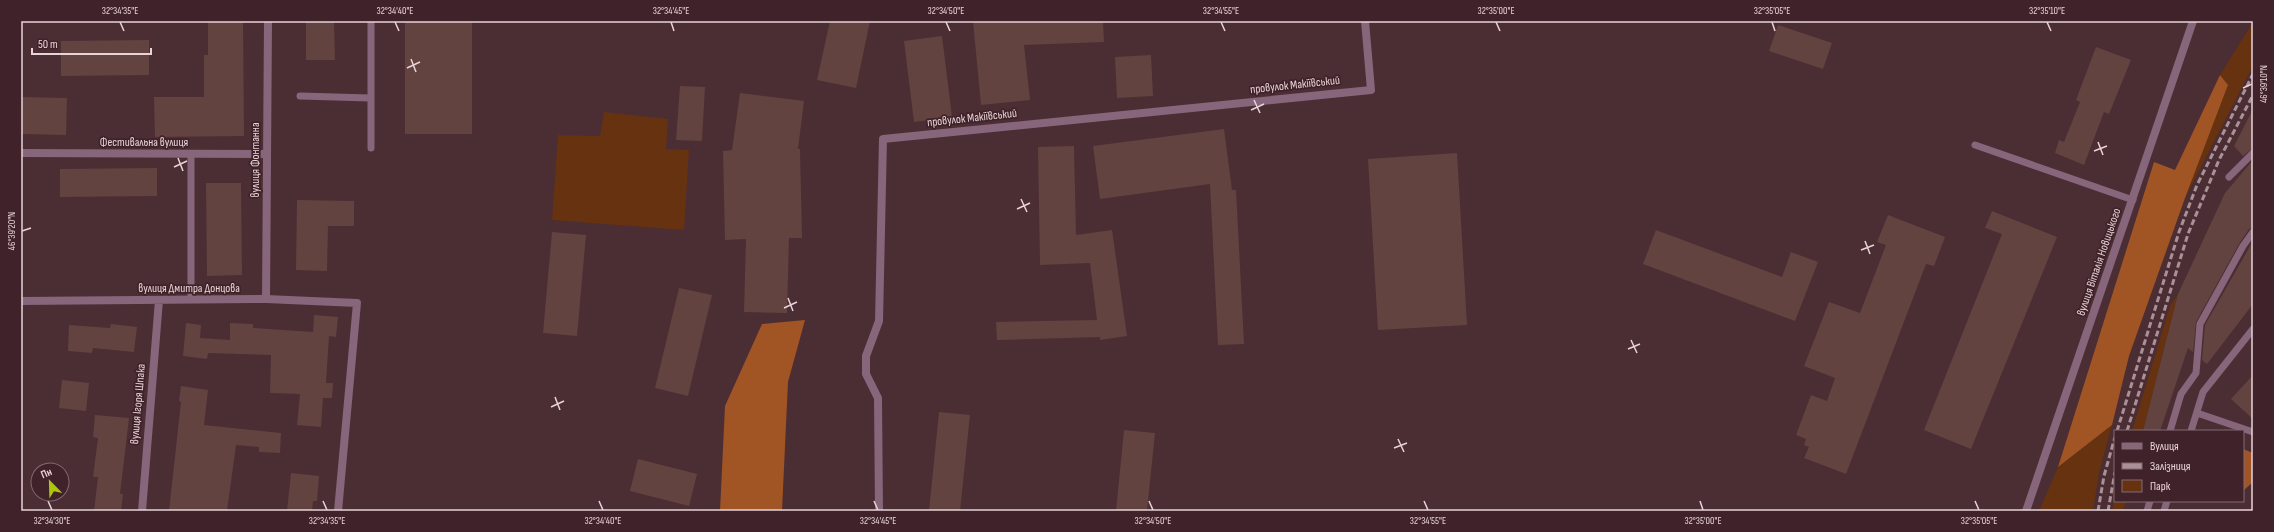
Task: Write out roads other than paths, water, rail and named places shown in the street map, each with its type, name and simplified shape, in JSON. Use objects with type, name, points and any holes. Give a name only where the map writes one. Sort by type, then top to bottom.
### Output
[{"type":"street","name":"вулиця Фонтанна","points":[[266,299],[268,21]]},
{"type":"street","name":"провулок Макіївський","points":[[879,511],[878,398],[866,374],[866,356],[879,321],[883,139],[1371,90],[1365,21]]},
{"type":"street","name":"вулиця Віталія Новицького","points":[[2026,511],[2193,21]]},
{"type":"street","name":"Фестивальна вулиця","points":[[21,154],[267,154]]},
{"type":"street","name":"вулиця Дмитра Донцова","points":[[21,301],[266,299],[357,303],[338,511]]},
{"type":"street","name":"вулиця Ігоря Шпака","points":[[142,511],[159,300]]},
{"type":"lane","points":[[370,21],[371,148]]},
{"type":"lane","points":[[300,96],[370,98]]},
{"type":"lane","points":[[1975,145],[2133,200]]},
{"type":"lane","points":[[2229,177],[2253,153]]},
{"type":"lane","points":[[191,154],[191,299]]},
{"type":"lane","points":[[2170,430],[2181,394],[2196,373],[2200,324],[2243,246],[2253,232]]},
{"type":"lane","points":[[2191,430],[2203,392],[2253,329]]},
{"type":"lane","points":[[2197,413],[2253,432]]},
{"type":"railway","points":[[2117,430],[2179,232],[2197,185],[2253,74]]},
{"type":"railway","points":[[2127,430],[2188,234],[2219,160],[2253,95]]},
{"type":"railway","points":[[2098,511],[2104,476],[2114,441]]},
{"type":"railway","points":[[2108,511],[2114,478]]}]
